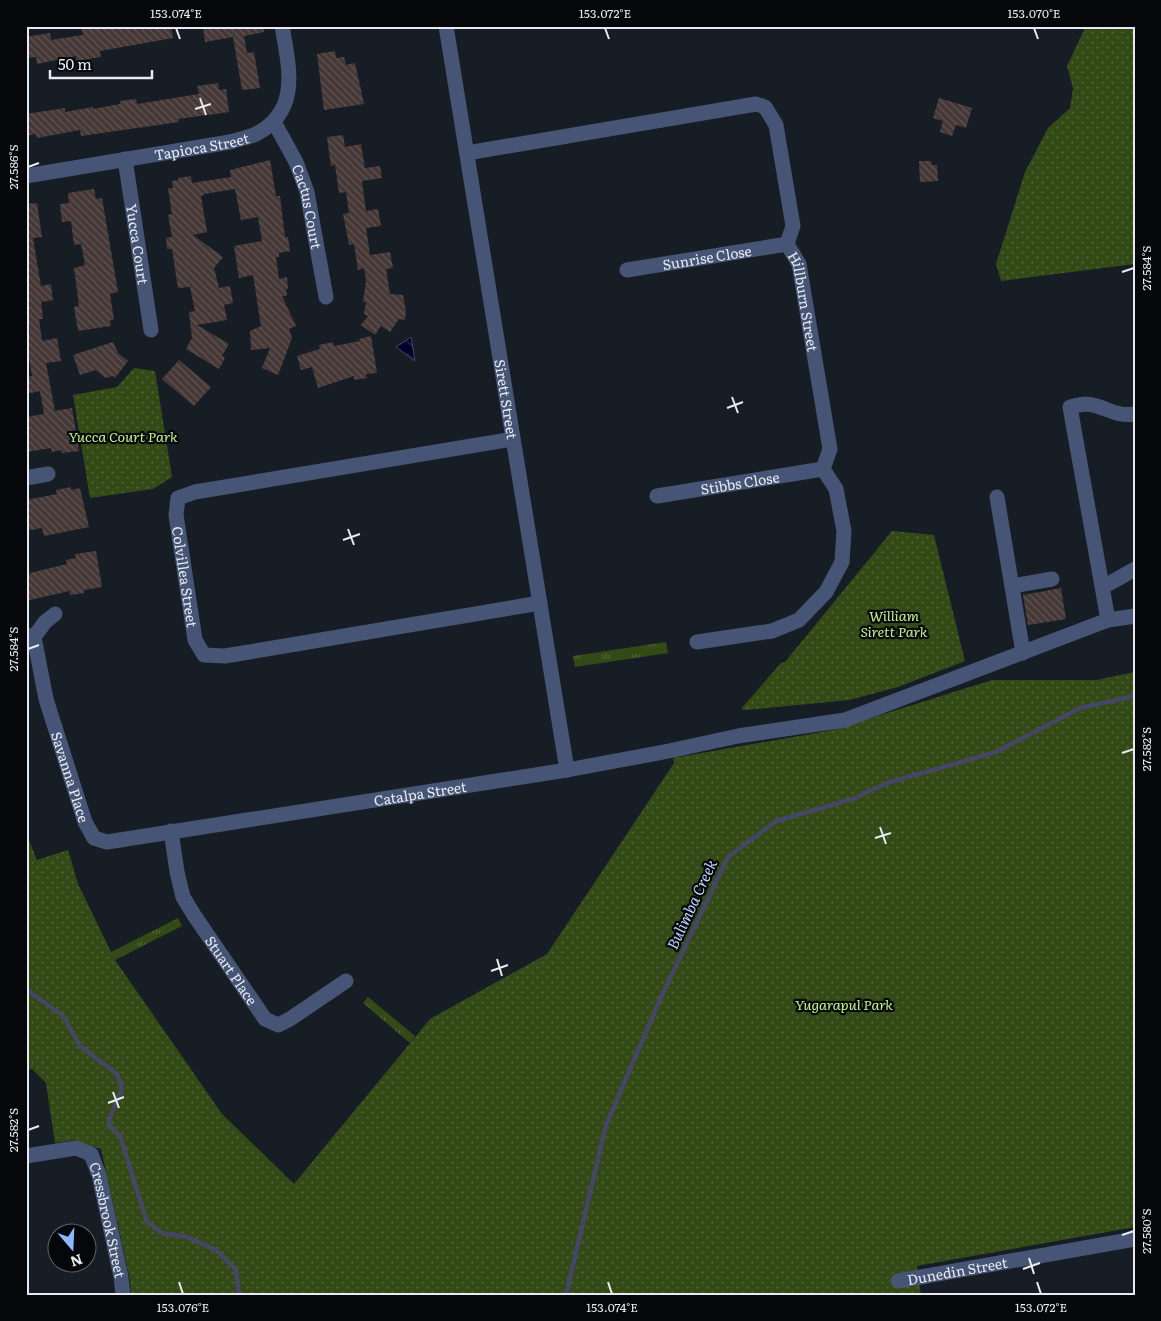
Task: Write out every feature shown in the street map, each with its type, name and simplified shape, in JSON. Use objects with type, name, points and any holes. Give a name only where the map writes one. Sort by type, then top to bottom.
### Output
[{"type":"street","name":"Tapioca Street","points":[[26,176],[230,142],[255,135],[274,122],[284,106],[289,88],[288,61],[282,26]]},
{"type":"street","name":"Sirett Street","points":[[446,26],[567,770]]},
{"type":"street","name":"Hillburn Street","points":[[467,153],[756,104],[765,107],[776,125],[793,226],[787,244],[799,264],[830,449],[823,469]]},
{"type":"street","name":"Cactus Court","points":[[274,122],[296,162],[307,192],[326,297]]},
{"type":"street","name":"Yucca Court","points":[[124,159],[151,330]]},
{"type":"street","name":"Sunrise Close","points":[[627,270],[787,244]]},
{"type":"street","points":[[1108,620],[1070,407],[1088,404],[1113,413],[1135,414]]},
{"type":"street","name":"Colvillea Street","points":[[513,439],[195,492],[178,498],[176,515],[195,640],[204,654],[224,656],[540,603]]},
{"type":"street","name":"Stibbs Close","points":[[656,496],[823,469]]},
{"type":"street","points":[[697,642],[772,631],[799,620],[826,592],[842,562],[844,531],[836,488],[823,469]]},
{"type":"street","points":[[26,478],[48,474]]},
{"type":"street","points":[[997,498],[1023,653]]},
{"type":"street","points":[[1103,587],[1135,569]]},
{"type":"street","points":[[1012,586],[1052,579]]},
{"type":"street","name":"Savanna Place","points":[[55,614],[30,636],[53,723],[85,822],[94,838],[107,842],[171,831]]},
{"type":"street","name":"Catalpa Street","points":[[171,831],[567,770],[738,736],[844,720],[1108,620],[1135,616]]},
{"type":"street","name":"Stuart Place","points":[[171,831],[183,897],[265,1019],[278,1025],[346,982]]},
{"type":"street","name":"Cressbrook Street","points":[[26,1156],[76,1148],[91,1154],[99,1175],[121,1277],[122,1295]]},
{"type":"street","name":"Dunedin Street","points":[[898,1280],[1135,1239]]},
{"type":"green space","points":[[1086,26],[1135,26],[1135,264],[1001,281],[996,264],[1025,172],[1048,128],[1070,108],[1073,88],[1067,66]]},
{"type":"green space","name":"Yucca Court Park","points":[[134,368],[155,371],[172,477],[153,489],[90,498],[73,395],[117,387]]},
{"type":"green space","name":"William Sirett Park","points":[[892,531],[934,535],[965,661],[898,687],[849,700],[741,709],[781,663],[785,662]]},
{"type":"green space","points":[[666,642],[668,653],[575,667],[573,656]]},
{"type":"green space","name":"Yugarapul Park","points":[[1135,672],[1135,1227],[917,1266],[921,1295],[131,1295],[130,1280],[101,1149],[74,1140],[55,1143],[46,1083],[32,1069],[26,1070],[26,833],[37,860],[68,850],[78,884],[115,960],[222,1114],[294,1184],[430,1019],[547,954],[674,763],[673,758],[833,730],[992,680],[1096,680]]},
{"type":"green space","points":[[178,918],[182,926],[115,960],[111,952]]},
{"type":"green space","points":[[368,997],[415,1036],[410,1043],[363,1003]]},
{"type":"water","points":[[411,337],[415,361],[396,347]]},
{"type":"building","points":[[97,26],[171,26],[173,38],[100,51],[101,57],[76,61],[76,56],[37,64],[36,57],[26,58],[26,37],[50,33],[51,40],[83,35],[82,29]]},
{"type":"building","points":[[203,26],[263,26],[264,32],[244,36],[247,53],[254,52],[260,88],[242,90],[233,37],[205,42]]},
{"type":"building","points":[[335,51],[336,58],[344,57],[346,65],[355,63],[364,104],[324,110],[317,54]]},
{"type":"building","points":[[218,83],[219,90],[226,89],[229,112],[178,119],[179,122],[81,136],[80,130],[37,138],[36,134],[26,136],[26,114],[65,108],[65,112],[93,107],[93,109],[120,104],[120,101],[136,99],[137,104],[199,94],[197,86]]},
{"type":"building","points":[[939,98],[972,108],[966,128],[956,125],[952,136],[940,132],[943,121],[933,118]]},
{"type":"building","points":[[343,135],[345,147],[361,144],[365,168],[380,166],[382,178],[362,181],[366,211],[378,209],[381,226],[366,228],[370,255],[390,252],[393,268],[386,269],[390,294],[403,295],[406,312],[405,320],[399,319],[390,332],[381,326],[375,335],[361,325],[368,316],[364,314],[366,302],[363,302],[366,281],[364,268],[358,270],[354,244],[349,245],[343,214],[349,213],[346,192],[339,193],[335,165],[331,166],[327,137]]},
{"type":"building","points":[[270,160],[276,196],[280,196],[285,237],[288,237],[290,251],[279,253],[279,257],[276,257],[279,279],[287,277],[287,296],[282,296],[296,326],[289,329],[292,338],[278,375],[262,368],[270,348],[251,350],[250,331],[261,326],[253,275],[239,278],[234,246],[262,241],[258,217],[241,220],[235,189],[201,196],[207,232],[193,235],[223,257],[214,268],[219,288],[230,286],[233,303],[224,305],[227,320],[197,325],[229,344],[222,356],[225,358],[219,369],[186,349],[192,338],[189,312],[195,311],[190,287],[178,288],[172,249],[167,249],[166,238],[172,237],[168,215],[172,214],[168,188],[173,188],[172,181],[191,176],[192,183],[231,177],[230,170]]},
{"type":"building","points":[[919,161],[931,161],[932,165],[937,165],[938,181],[920,182]]},
{"type":"building","points":[[94,189],[96,199],[102,198],[118,292],[110,294],[114,320],[110,320],[111,326],[78,331],[74,307],[79,306],[74,268],[85,265],[81,244],[74,245],[71,221],[62,222],[60,204],[69,203],[68,193]]},
{"type":"building","points":[[37,203],[42,237],[33,238],[41,286],[51,284],[53,300],[41,302],[43,319],[39,319],[42,341],[57,338],[61,361],[46,363],[55,411],[72,408],[79,451],[62,453],[61,450],[52,452],[51,448],[26,452],[26,417],[44,414],[40,391],[26,394],[26,377],[32,376],[26,339],[26,332],[30,332],[26,308],[26,204]]},
{"type":"building","points":[[371,336],[377,373],[366,374],[367,378],[354,380],[354,376],[318,388],[312,367],[301,370],[297,356],[320,349],[319,345],[333,342],[334,346],[360,341],[359,339]]},
{"type":"building","points":[[113,342],[118,353],[128,361],[115,378],[113,376],[105,378],[96,370],[80,375],[73,355]]},
{"type":"building","points":[[179,360],[211,387],[194,406],[162,379]]},
{"type":"building","points":[[71,487],[71,490],[80,488],[89,527],[44,536],[42,528],[26,531],[26,500],[57,494],[56,490]]},
{"type":"building","points":[[96,551],[102,587],[84,590],[84,593],[70,595],[69,591],[26,601],[26,574],[67,564],[66,560],[76,558],[75,554]]},
{"type":"building","points":[[1061,588],[1066,619],[1028,625],[1023,595]]},
{"type":"waterway","name":"Bulimba Creek","points":[[566,1295],[606,1125],[662,995],[728,857],[776,821],[853,799],[887,783],[996,752],[1080,708],[1135,696]]},
{"type":"waterway","points":[[26,989],[63,1016],[80,1046],[117,1074],[122,1088],[109,1120],[109,1125],[120,1136],[147,1222],[162,1233],[187,1237],[216,1250],[236,1270],[239,1295]]}]
